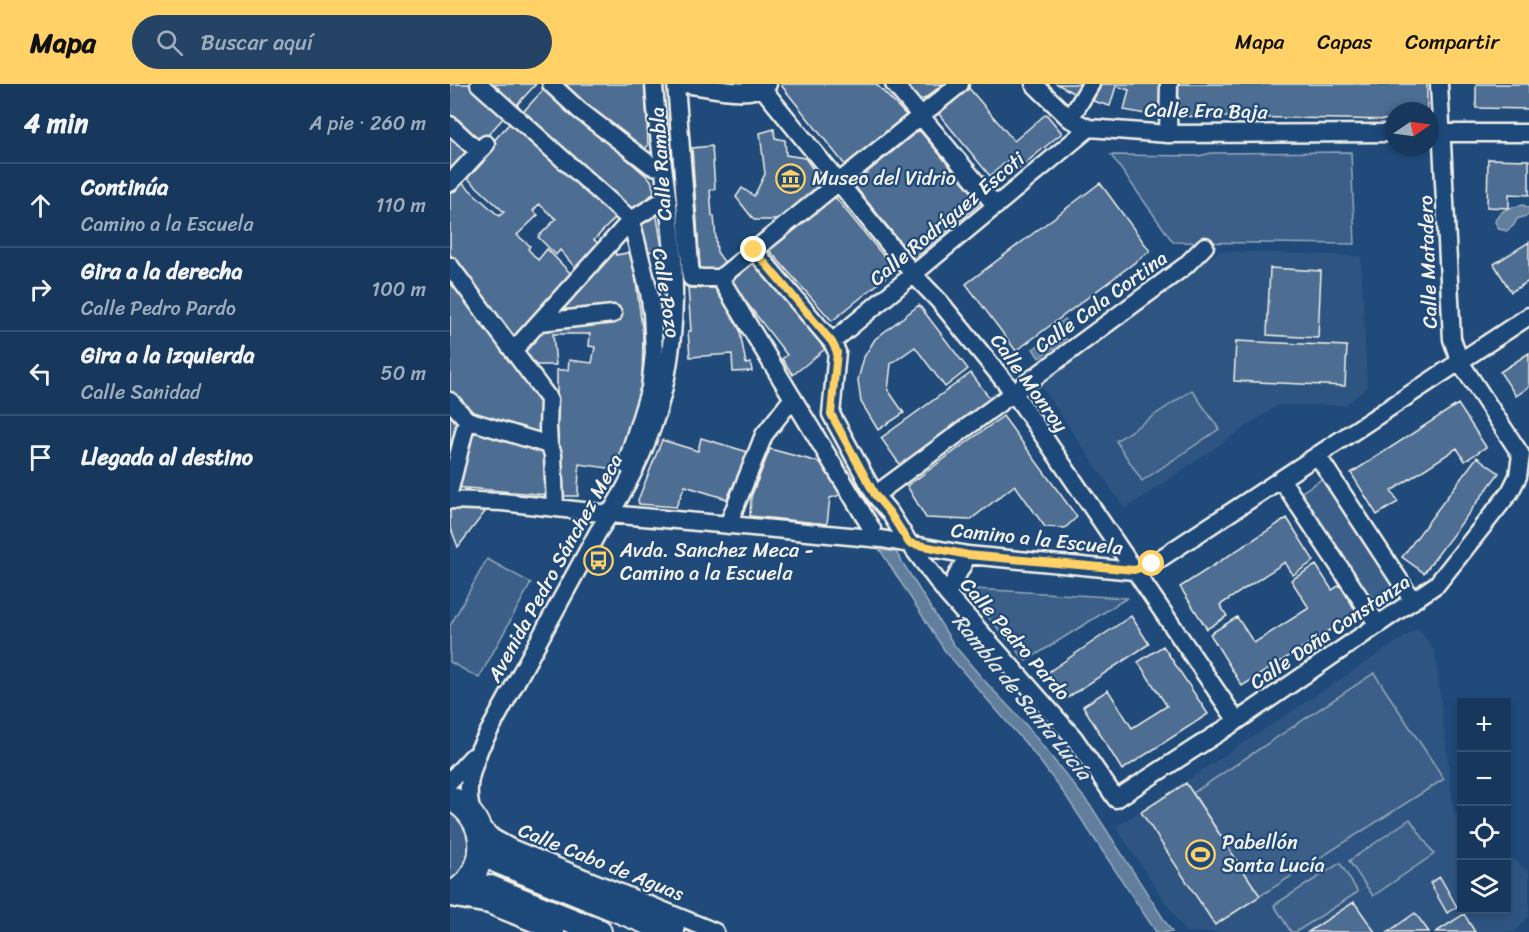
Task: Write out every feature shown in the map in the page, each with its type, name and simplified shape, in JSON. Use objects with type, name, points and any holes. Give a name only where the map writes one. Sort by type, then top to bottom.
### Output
[{"type":"highway","points":[[450,798],[462,805],[477,828],[488,855],[672,932]]},
{"type":"highway","points":[[452,895],[468,882],[477,868],[477,828]]},
{"type":"highway","points":[[452,895],[472,887],[490,888],[599,932]]},
{"type":"street","points":[[479,84],[631,220]]},
{"type":"street","points":[[551,84],[579,110],[652,166],[662,166]]},
{"type":"street","name":"Avenida Pedro Sánchez Meca","points":[[480,748],[593,542],[621,498],[660,405],[673,341],[674,289],[667,198],[654,84]]},
{"type":"street","name":"Calle Rambla","points":[[676,84],[691,278],[720,278]]},
{"type":"street","points":[[686,84],[748,93],[766,86]]},
{"type":"street","points":[[894,84],[996,206]]},
{"type":"street","points":[[872,528],[720,278],[960,84]]},
{"type":"street","name":"Calle Era Baja","points":[[1034,84],[1070,119],[1089,128],[1168,134],[1385,133]]},
{"type":"street","points":[[1070,119],[1091,84]]},
{"type":"street","points":[[1168,134],[1169,84]]},
{"type":"street","name":"Calle Matadero","points":[[1438,102],[1439,84]]},
{"type":"street","name":"Calle Monroy","points":[[766,86],[838,182],[1014,393],[1237,721]]},
{"type":"street","points":[[450,125],[483,148],[450,183]]},
{"type":"street","name":"Calle Rodríguez Escoti","points":[[832,342],[1089,128]]},
{"type":"street","points":[[1439,133],[1529,134]]},
{"type":"street","name":"Calle Matadero","points":[[1438,156],[1452,339],[1460,362],[1521,455]]},
{"type":"street","points":[[513,351],[631,220],[667,198]]},
{"type":"street","name":"Calle Pozo","points":[[631,220],[647,282],[654,353],[650,388],[625,468],[633,470]]},
{"type":"street","name":"Calle Cala Cortina","points":[[875,495],[1185,266],[1205,246]]},
{"type":"street","points":[[754,250],[832,342]]},
{"type":"street","points":[[450,266],[549,399],[549,445],[553,454],[555,508]]},
{"type":"street","points":[[540,322],[613,314]]},
{"type":"street","name":"Camino a la Escuela","points":[[450,501],[495,501],[909,543],[968,555],[1134,570],[1152,564],[1529,316]]},
{"type":"street","name":"Calle Pedro Pardo","points":[[832,342],[837,352],[831,414],[875,495],[947,594],[1074,738],[1116,799]]},
{"type":"street","points":[[728,525],[764,435],[793,398]]},
{"type":"street","points":[[450,401],[467,420],[549,445]]},
{"type":"street","points":[[450,489],[467,420]]},
{"type":"street","points":[[1317,455],[1413,602]]},
{"type":"street","name":"Calle Doña Constanza","points":[[1116,799],[1237,721],[1437,584],[1510,492],[1518,476],[1521,455]]},
{"type":"street","points":[[1281,479],[1378,625]]},
{"type":"street","points":[[947,594],[968,555]]},
{"type":"street","points":[[450,782],[480,748]]},
{"type":"street","points":[[477,828],[468,796],[468,780],[480,748]]},
{"type":"street","name":"Calle Cabo de Aguas","points":[[477,828],[511,848],[715,932]]},
{"type":"street","points":[[452,895],[489,905],[556,932]]},
{"type":"shaded area","points":[[1351,152],[1355,244],[1173,242],[1111,155],[1199,156],[1211,153]]},
{"type":"shaded area","points":[[1523,205],[1529,208],[1529,215],[1517,219],[1507,231],[1499,229],[1495,222],[1502,212]]},
{"type":"shaded area","points":[[1219,251],[1361,256],[1367,388],[1345,405],[1278,405],[1125,509],[1039,383]]},
{"type":"shaded area","points":[[1065,319],[1070,327],[1062,333],[1066,339],[1039,358],[1033,349],[1057,332],[1054,327]]},
{"type":"shaded area","points":[[1192,390],[1219,429],[1142,481],[1116,441]]},
{"type":"shaded area","points":[[1325,477],[1401,591],[1374,610],[1297,495]]},
{"type":"shaded area","points":[[880,550],[896,552],[954,645],[1026,725],[1093,809],[1172,932],[1156,932],[1066,796],[1033,752],[945,651]]},
{"type":"shaded area","points":[[487,559],[531,583],[479,678],[450,662],[450,626]]},
{"type":"shaded area","points":[[975,589],[1127,598],[1026,661],[969,595]]},
{"type":"shaded area","points":[[1418,628],[1435,652],[1454,812],[1457,815],[1457,914],[1511,914],[1511,857],[1529,872],[1529,916],[1515,932],[1185,932],[1116,827]]},
{"type":"shaded area","points":[[1374,673],[1444,779],[1260,896],[1193,793]]},
{"type":"shaded area","points":[[450,811],[465,827],[470,846],[464,866],[450,882]]},
{"type":"shaded area","points":[[1410,819],[1434,854],[1373,896],[1349,861]]},
{"type":"shaded area","points":[[1340,863],[1358,892],[1296,932],[1291,932],[1274,905]]},
{"type":"building","points":[[450,84],[470,84],[506,115],[478,146],[450,120]]},
{"type":"building","points":[[488,84],[536,84],[514,108]]},
{"type":"building","points":[[561,84],[645,84],[648,146],[643,150],[583,106]]},
{"type":"building","points":[[782,84],[876,84],[906,115],[845,165]]},
{"type":"building","points":[[906,84],[943,84],[924,99],[919,100]]},
{"type":"building","points":[[1057,84],[1080,84],[1075,94]]},
{"type":"building","points":[[1100,84],[1162,84],[1162,117],[1124,110],[1129,90],[1116,86],[1110,106],[1093,101]]},
{"type":"building","points":[[1176,84],[1427,84],[1427,102],[1385,102],[1385,120],[1175,116]]},
{"type":"building","points":[[1476,84],[1529,84],[1529,109],[1476,108]]},
{"type":"building","points":[[968,87],[1014,141],[1046,114],[1062,133],[1017,170],[1008,160],[990,176],[938,113]]},
{"type":"building","points":[[545,88],[651,180],[654,192],[633,214],[521,114]]},
{"type":"building","points":[[514,122],[618,215],[594,240],[603,247],[579,272],[560,250],[556,255],[538,237],[556,219],[539,204],[533,211],[538,215],[517,235],[530,246],[528,249],[538,260],[547,249],[574,277],[512,341],[450,254],[450,192],[460,181],[499,216],[504,212],[464,175],[468,171],[473,173],[485,160],[480,156],[509,124]]},
{"type":"building","name":"Museo del Vidrio","points":[[774,129],[775,138],[785,140],[786,155],[805,158],[822,182],[780,220],[754,220],[736,197],[742,188],[754,196],[765,174],[760,133]]},
{"type":"building","points":[[919,130],[981,203],[914,259],[853,184]]},
{"type":"building","points":[[450,131],[474,151],[450,174]]},
{"type":"building","points":[[712,146],[715,189],[710,190],[712,216],[714,216],[717,252],[725,263],[714,271],[700,268],[692,148]]},
{"type":"building","points":[[1488,159],[1529,160],[1529,195],[1509,194],[1509,208],[1487,207]]},
{"type":"building","points":[[1100,183],[1150,251],[1016,351],[966,284]]},
{"type":"building","points":[[835,197],[895,270],[832,321],[769,250]]},
{"type":"building","points":[[656,211],[662,248],[645,253],[636,221]]},
{"type":"building","points":[[1529,242],[1529,281],[1511,292],[1494,264]]},
{"type":"building","points":[[615,249],[616,255],[632,252],[643,335],[642,386],[615,469],[579,464],[578,496],[562,496],[557,424],[557,370],[568,370],[569,360],[592,363],[595,347],[589,346],[590,334],[553,334],[556,365],[535,365],[524,348]]},
{"type":"building","points":[[752,260],[825,349],[793,375],[782,359],[787,355],[729,280]]},
{"type":"building","points":[[1270,268],[1321,271],[1318,338],[1267,335]]},
{"type":"building","points":[[450,274],[546,402],[542,436],[466,411],[450,391]]},
{"type":"building","points":[[688,288],[715,288],[739,327],[746,364],[751,363],[752,371],[733,372],[732,354],[690,357]]},
{"type":"building","points":[[919,305],[968,369],[945,387],[915,347],[891,364],[888,390],[904,413],[878,430],[861,402],[858,380],[864,357],[875,339]]},
{"type":"building","points":[[1236,341],[1347,346],[1345,386],[1234,381]]},
{"type":"building","points":[[1529,353],[1529,387],[1516,396],[1500,372]]},
{"type":"building","points":[[971,373],[991,400],[900,465],[881,438]]},
{"type":"building","points":[[1458,404],[1486,447],[1465,461],[1457,448],[1391,491],[1398,502],[1377,515],[1351,473]]},
{"type":"building","points":[[450,408],[464,425],[450,472]]},
{"type":"building","points":[[1003,416],[1077,517],[1065,528],[1045,527],[1015,485],[970,520],[926,518],[907,486]]},
{"type":"building","points":[[468,426],[546,450],[548,495],[454,487]]},
{"type":"building","points":[[701,438],[748,452],[727,499],[685,486],[676,507],[639,504],[638,500],[662,440],[698,451]]},
{"type":"building","points":[[770,449],[822,463],[840,495],[830,498],[827,524],[750,516],[751,497]]},
{"type":"building","points":[[1477,457],[1499,473],[1424,573],[1402,557]]},
{"type":"building","points":[[450,508],[488,508],[458,547],[450,526]]},
{"type":"building","points":[[1287,518],[1314,561],[1293,575],[1285,562],[1220,605],[1227,616],[1207,629],[1180,587]]},
{"type":"building","points":[[1316,565],[1332,590],[1340,585],[1357,613],[1242,686],[1210,634],[1237,617],[1254,643],[1309,608],[1291,580]]},
{"type":"building","points":[[1131,616],[1149,644],[1064,700],[1047,673]]},
{"type":"building","points":[[1163,646],[1208,714],[1122,770],[1083,706],[1108,690],[1132,728],[1167,706],[1138,662]]},
{"type":"building","name":"Pabellón Santa Lucía","points":[[1186,783],[1260,896],[1215,925],[1141,812]]},
{"type":"building","points":[[1440,877],[1457,907],[1447,913],[1430,883]]},
{"type":"building","points":[[1354,902],[1375,932],[1308,932]]},
{"type":"building","points":[[1415,913],[1429,932],[1388,932]]},
{"type":"building","points":[[1464,914],[1475,932],[1436,932]]},
{"type":"place","name":"Museo del Vidrio","points":[[791,178]]},
{"type":"place","name":"Avda. Sanchez Meca - Camino a la Escuela","points":[[599,561]]},
{"type":"place","name":"Pabellón Santa Lucía","points":[[1201,854]]},
{"type":"route","points":[[754,250],[832,342],[837,352],[831,414],[875,495],[890,513],[909,543],[968,555],[1134,570],[1152,564]]},
{"type":"water label","name":"Rambla de Santa Lucía","points":[[1022,697]]}]
